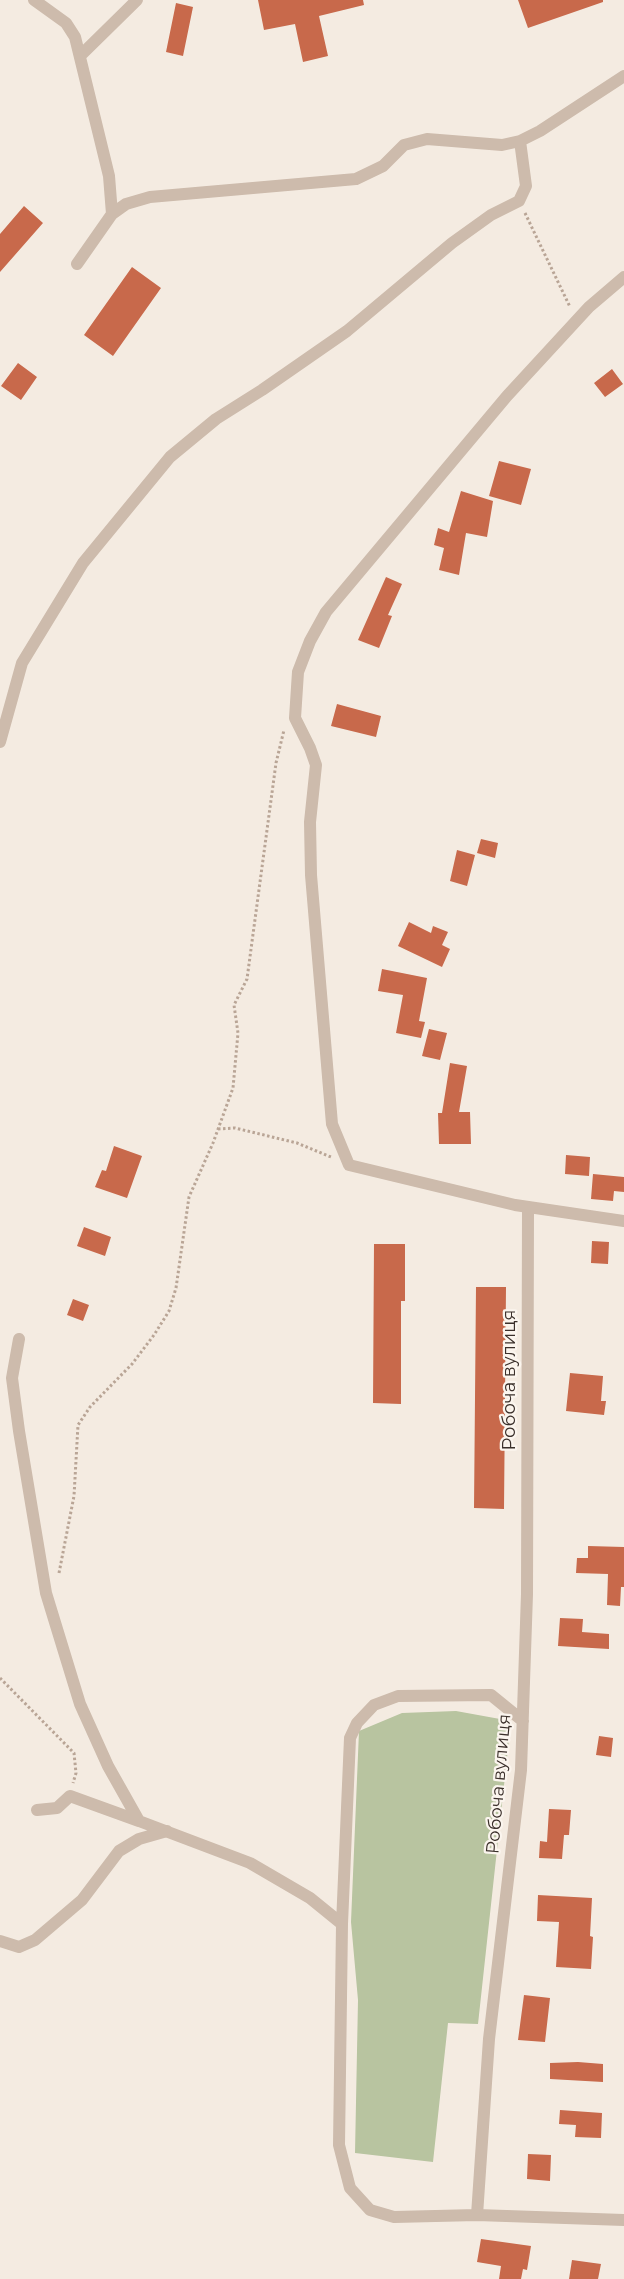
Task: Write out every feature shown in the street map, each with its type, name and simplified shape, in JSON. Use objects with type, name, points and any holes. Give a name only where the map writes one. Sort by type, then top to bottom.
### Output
[{"type":"street","points":[[34,0],[66,23],[75,37],[109,176],[112,214]]},
{"type":"street","points":[[80,56],[137,0]]},
{"type":"street","points":[[77,264],[112,214],[126,204],[150,197],[356,180],[384,166],[404,144],[427,139],[502,145],[520,141],[540,132],[624,76]]},
{"type":"street","points":[[0,742],[22,663],[83,563],[170,457],[216,419],[262,390],[347,331],[452,243],[491,216],[519,201],[526,186],[520,141]]},
{"type":"street","points":[[624,277],[589,307],[508,396],[326,612],[310,641],[298,672],[295,718],[316,765],[310,822],[311,874],[332,1124],[349,1165],[528,1207],[624,1221]]},
{"type":"street","name":"Робоча вулиця","points":[[477,2214],[489,2039],[522,1770],[528,1584],[528,1207]]},
{"type":"street","points":[[19,1339],[12,1378],[46,1593],[80,1704],[108,1766],[139,1821]]},
{"type":"street","points":[[523,1720],[491,1695],[398,1696],[374,1705],[358,1723],[350,1738],[342,1924],[339,2145],[350,2188],[370,2210],[394,2217],[477,2214],[624,2220]]},
{"type":"street","points":[[37,1810],[57,1808],[70,1796],[167,1831],[250,1863],[310,1898],[342,1924]]},
{"type":"street","points":[[0,1941],[19,1947],[35,1940],[82,1900],[119,1851],[139,1839],[167,1831]]},
{"type":"path","points":[[519,201],[576,321]]},
{"type":"path","points":[[57,1582],[74,1496],[78,1425],[90,1407],[132,1364],[169,1311],[176,1288],[190,1197],[218,1129],[232,1088],[238,1033],[234,1005],[247,978],[276,764],[285,727]]},
{"type":"path","points":[[218,1129],[235,1128],[297,1143],[349,1165]]},
{"type":"path","points":[[0,1678],[74,1753],[76,1773],[70,1796]]},
{"type":"green space","points":[[456,1711],[511,1721],[478,2024],[448,2023],[433,2162],[355,2153],[358,2000],[351,1922],[359,1731],[402,1713]]},
{"type":"building","points":[[258,0],[363,0],[364,5],[319,16],[328,56],[303,62],[295,24],[264,30]]},
{"type":"building","points":[[518,0],[603,0],[603,2],[528,28]]},
{"type":"building","points":[[176,3],[193,7],[183,56],[166,52]]},
{"type":"building","points":[[24,206],[43,223],[0,272],[0,234]]},
{"type":"building","points":[[132,267],[161,288],[113,356],[84,335]]},
{"type":"building","points":[[18,363],[37,377],[21,400],[1,386]]},
{"type":"building","points":[[612,369],[623,384],[605,397],[594,383]]},
{"type":"building","points":[[499,461],[531,469],[521,505],[489,496]]},
{"type":"building","points":[[461,491],[493,501],[487,537],[466,533],[459,575],[439,570],[444,548],[434,545],[438,528],[449,532]]},
{"type":"building","points":[[386,577],[402,584],[388,615],[392,616],[379,648],[358,640]]},
{"type":"building","points":[[337,704],[381,716],[376,737],[331,726]]},
{"type":"building","points":[[481,839],[498,843],[495,858],[477,853]]},
{"type":"building","points":[[457,850],[475,855],[467,886],[450,881]]},
{"type":"building","points":[[409,922],[431,933],[433,926],[448,932],[442,945],[450,949],[442,967],[398,946]]},
{"type":"building","points":[[382,969],[427,978],[419,1021],[425,1022],[421,1038],[396,1033],[403,995],[378,991]]},
{"type":"building","points":[[429,1029],[447,1033],[440,1060],[422,1056]]},
{"type":"building","points":[[450,1063],[467,1066],[459,1112],[470,1112],[471,1144],[439,1144],[438,1113],[442,1113]]},
{"type":"building","points":[[114,1146],[142,1156],[127,1198],[95,1187],[102,1170],[106,1171]]},
{"type":"building","points":[[566,1155],[590,1157],[589,1176],[565,1174]]},
{"type":"building","points":[[593,1174],[624,1177],[624,1192],[614,1191],[613,1201],[591,1199]]},
{"type":"building","points":[[84,1227],[111,1237],[105,1256],[77,1246]]},
{"type":"building","points":[[592,1241],[609,1242],[608,1264],[591,1263]]},
{"type":"building","points":[[374,1244],[405,1244],[405,1301],[401,1301],[401,1404],[373,1403]]},
{"type":"building","points":[[476,1287],[506,1287],[504,1509],[474,1508]]},
{"type":"building","points":[[73,1299],[89,1305],[83,1321],[67,1315]]},
{"type":"building","points":[[570,1373],[603,1376],[601,1401],[606,1401],[604,1415],[566,1411]]},
{"type":"building","points":[[588,1546],[624,1547],[624,1587],[621,1587],[620,1606],[607,1605],[608,1574],[576,1573],[577,1558],[588,1558]]},
{"type":"building","points":[[560,1618],[583,1619],[582,1632],[609,1634],[609,1649],[558,1646]]},
{"type":"building","points":[[599,1736],[613,1738],[611,1757],[596,1755]]},
{"type":"building","points":[[549,1809],[571,1810],[569,1835],[564,1835],[562,1859],[539,1858],[540,1841],[547,1842]]},
{"type":"building","points":[[538,1895],[592,1898],[590,1936],[593,1937],[591,1969],[556,1967],[559,1922],[537,1921]]},
{"type":"building","points":[[524,1995],[550,1998],[545,2042],[518,2040]]},
{"type":"building","points":[[578,2062],[603,2064],[603,2082],[550,2079],[550,2063]]},
{"type":"building","points":[[560,2110],[602,2113],[601,2138],[575,2137],[576,2125],[559,2124]]},
{"type":"building","points":[[528,2154],[551,2155],[550,2181],[527,2179]]},
{"type":"building","points":[[481,2239],[531,2246],[527,2270],[523,2269],[521,2279],[499,2279],[501,2266],[477,2262]]},
{"type":"building","points":[[572,2260],[601,2264],[598,2279],[569,2279]]}]
